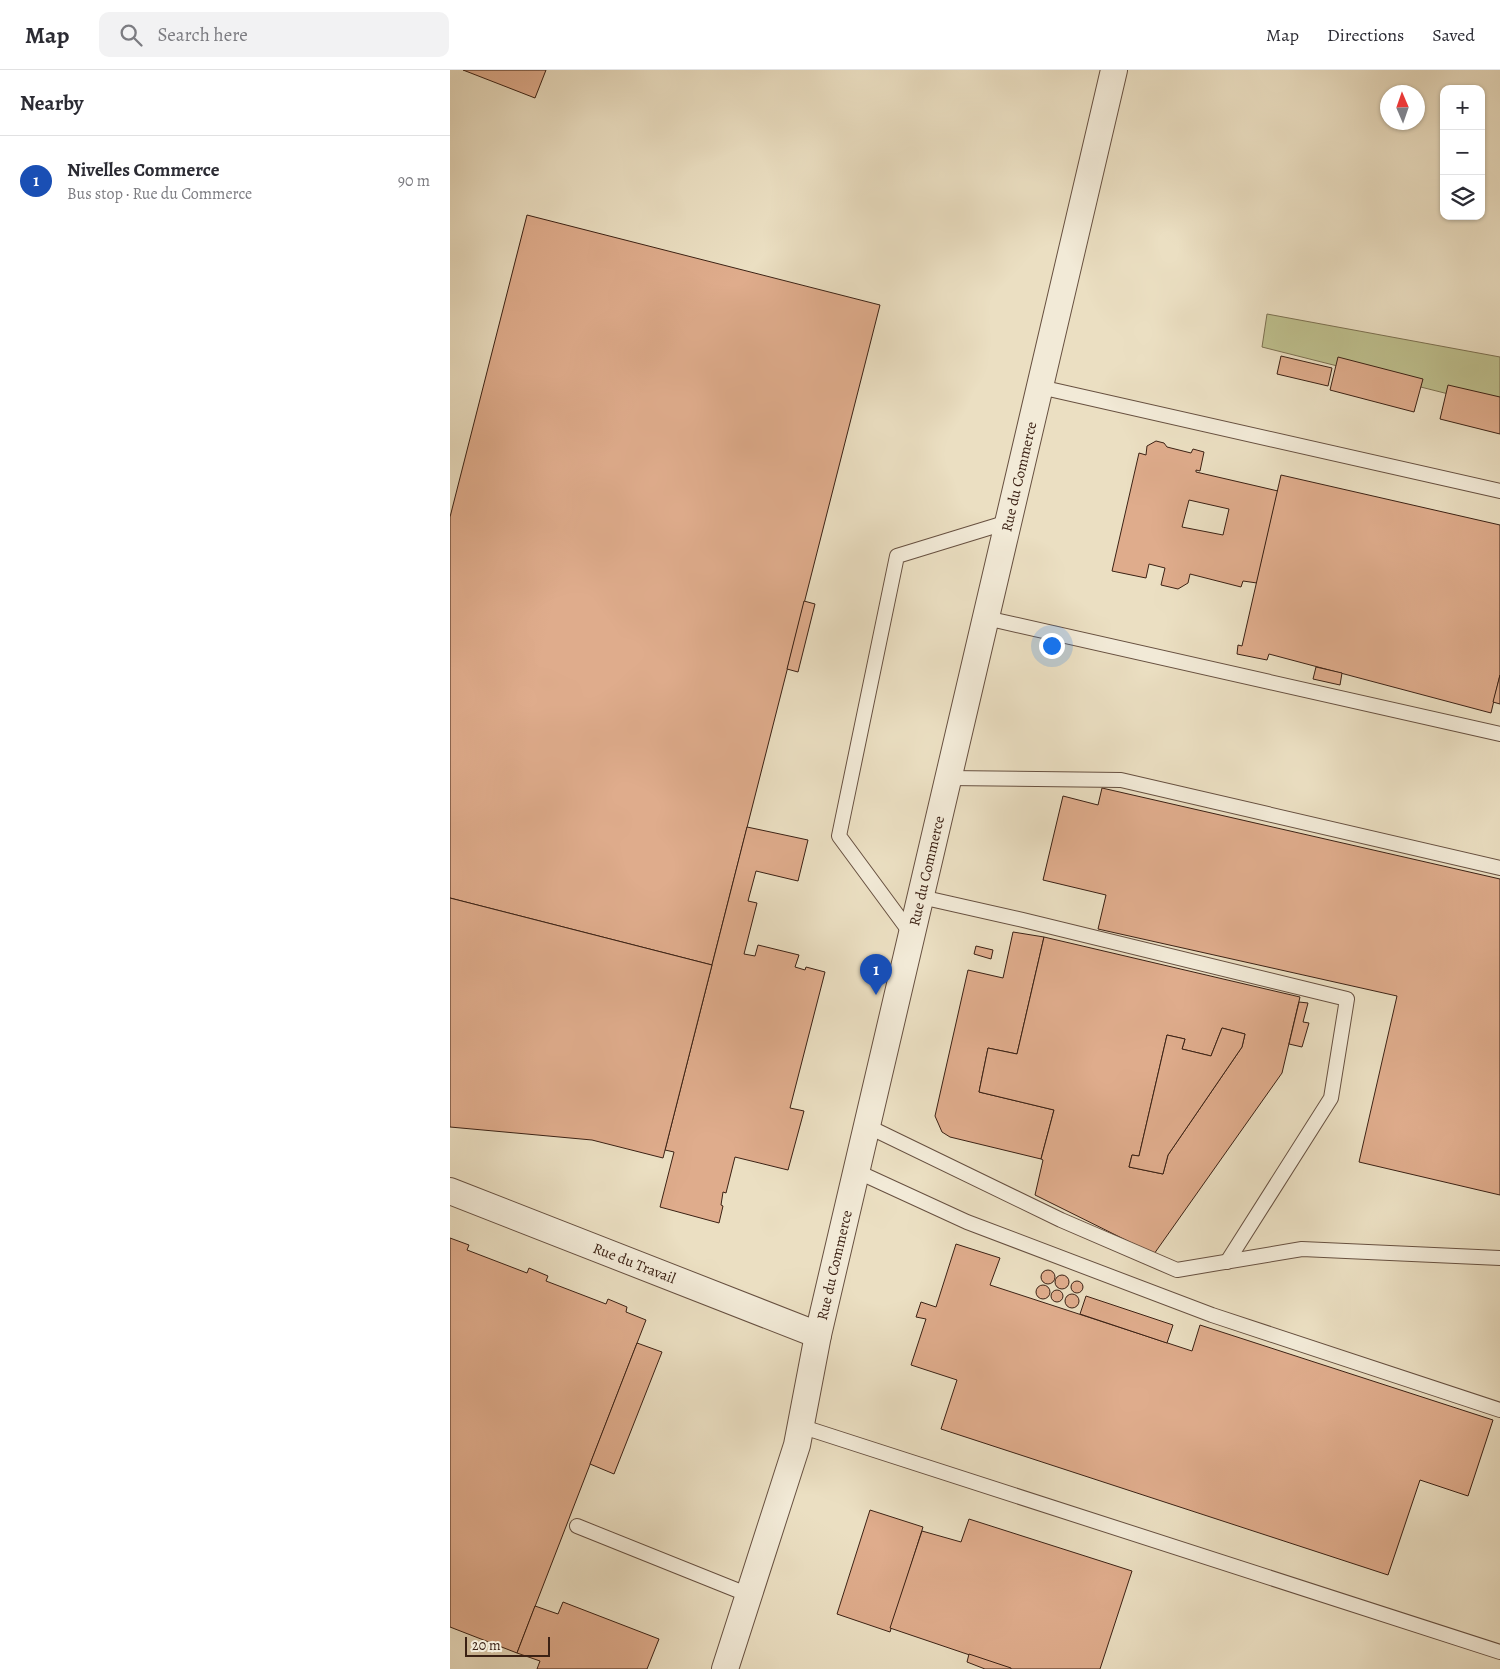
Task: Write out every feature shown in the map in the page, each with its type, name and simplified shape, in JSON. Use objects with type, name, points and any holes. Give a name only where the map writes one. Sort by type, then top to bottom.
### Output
[{"type":"street","name":"Rue du Commerce","points":[[726,1669],[797,1445],[818,1336],[1114,70]]},
{"type":"street","name":"Rue du Travail","points":[[450,1191],[818,1336]]},
{"type":"lane","points":[[1040,387],[1500,491]]},
{"type":"lane","points":[[912,935],[839,836],[897,556],[1008,522]]},
{"type":"lane","points":[[986,618],[1500,734]]},
{"type":"lane","points":[[948,778],[1121,780],[1500,868]]},
{"type":"lane","points":[[921,897],[1347,999],[1331,1098],[1227,1262]]},
{"type":"lane","points":[[867,1126],[1061,1220],[1177,1270],[1302,1249],[1500,1258]]},
{"type":"lane","points":[[856,1172],[967,1222],[1212,1315],[1500,1410]]},
{"type":"lane","points":[[800,1426],[1500,1652]]},
{"type":"lane","points":[[577,1526],[749,1595]]},
{"type":"green space","points":[[1267,314],[1500,357],[1500,407],[1262,347]]},
{"type":"building","points":[[463,70],[546,70],[535,98]]},
{"type":"building","points":[[527,215],[880,305],[712,965],[450,898],[450,517]]},
{"type":"building","points":[[1281,356],[1332,368],[1328,386],[1277,374]]},
{"type":"building","points":[[1338,357],[1423,379],[1414,412],[1330,390]]},
{"type":"building","points":[[1448,385],[1500,397],[1500,434],[1440,419]]},
{"type":"building","points":[[1156,441],[1164,443],[1167,447],[1191,453],[1193,449],[1204,452],[1200,471],[1196,470],[1196,472],[1278,491],[1257,583],[1243,581],[1241,587],[1190,574],[1188,583],[1178,589],[1161,585],[1165,568],[1149,564],[1146,578],[1112,571],[1139,453],[1146,455],[1147,446]],"holes":[[[1189,500],[1229,509],[1223,535],[1182,527]]]},
{"type":"building","points":[[1281,475],[1500,525],[1500,675],[1491,713],[1269,654],[1267,660],[1237,654],[1238,645],[1242,646]]},
{"type":"building","points":[[804,601],[815,604],[798,672],[787,669]]},
{"type":"building","points":[[1316,667],[1342,673],[1340,685],[1313,679]]},
{"type":"building","points":[[1500,675],[1500,704],[1493,702]]},
{"type":"building","points":[[1102,788],[1500,879],[1500,1195],[1359,1162],[1397,996],[1098,929],[1106,895],[1043,880],[1063,796],[1098,805]]},
{"type":"building","points":[[747,827],[808,840],[798,881],[756,871],[748,901],[757,903],[744,954],[755,956],[758,945],[799,955],[795,967],[805,970],[806,967],[825,972],[790,1108],[804,1111],[788,1170],[735,1157],[726,1193],[723,1192],[721,1205],[723,1206],[719,1223],[660,1207],[674,1152],[665,1150]]},
{"type":"building","points":[[450,898],[712,965],[663,1158],[592,1140],[450,1127]]},
{"type":"building","points":[[1013,932],[1044,937],[1017,1054],[988,1048],[979,1092],[1054,1110],[1041,1159],[950,1137],[942,1132],[935,1116],[968,970],[1003,978]]},
{"type":"building","points":[[1044,937],[1300,997],[1282,1073],[1154,1254],[1035,1195],[1043,1160],[1041,1159],[1054,1110],[979,1092],[988,1048],[1017,1054]],"holes":[[[1222,1028],[1245,1034],[1242,1047],[1168,1155],[1163,1174],[1129,1167],[1132,1155],[1139,1156],[1167,1035],[1185,1039],[1182,1049],[1211,1056]]]},
{"type":"building","points":[[976,946],[993,950],[991,959],[974,954]]},
{"type":"building","points":[[1299,1002],[1308,1003],[1303,1022],[1309,1023],[1302,1047],[1289,1044]]},
{"type":"building","points":[[1222,1028],[1245,1034],[1242,1047],[1168,1155],[1163,1174],[1129,1167],[1132,1155],[1139,1156],[1167,1035],[1185,1039],[1182,1049],[1211,1056]]},
{"type":"building","points":[[450,1238],[469,1245],[467,1250],[527,1273],[529,1268],[548,1276],[546,1281],[606,1304],[608,1299],[627,1307],[626,1312],[646,1320],[517,1653],[450,1627]]},
{"type":"building","points":[[956,1244],[1000,1258],[990,1285],[1192,1351],[1200,1325],[1493,1420],[1468,1496],[1420,1480],[1388,1575],[941,1429],[957,1380],[911,1365],[926,1319],[916,1317],[921,1302],[936,1307]]},
{"type":"building","points":[[1048,1270],[1053,1272],[1055,1277],[1053,1282],[1048,1284],[1043,1282],[1041,1277],[1043,1272]]},
{"type":"building","points":[[1062,1275],[1067,1277],[1069,1282],[1067,1287],[1062,1289],[1057,1287],[1055,1282],[1057,1277]]},
{"type":"building","points":[[1079,1281],[1082,1282],[1082,1292],[1075,1293],[1072,1292],[1071,1285],[1072,1282]]},
{"type":"building","points":[[1040,1285],[1046,1285],[1050,1292],[1046,1299],[1040,1299],[1036,1295],[1036,1289]]},
{"type":"building","points":[[1055,1290],[1059,1290],[1063,1296],[1059,1302],[1055,1302],[1051,1298],[1051,1294]]},
{"type":"building","points":[[1072,1294],[1077,1296],[1079,1301],[1077,1306],[1072,1308],[1067,1306],[1065,1301],[1067,1296]]},
{"type":"building","points":[[1086,1296],[1173,1325],[1167,1343],[1080,1314]]},
{"type":"building","points":[[637,1343],[662,1352],[614,1474],[590,1464]]},
{"type":"building","points":[[870,1510],[923,1527],[890,1632],[837,1614]]},
{"type":"building","points":[[969,1519],[1132,1571],[1100,1669],[1011,1669],[890,1628],[922,1531],[961,1542]]},
{"type":"building","points":[[563,1602],[659,1639],[647,1669],[537,1669],[540,1661],[517,1653],[535,1606],[558,1614]]},
{"type":"building","points":[[969,1654],[1011,1669],[985,1669],[967,1662]]},
{"type":"place","name":"Nivelles Commerce","points":[[876,995]]}]
